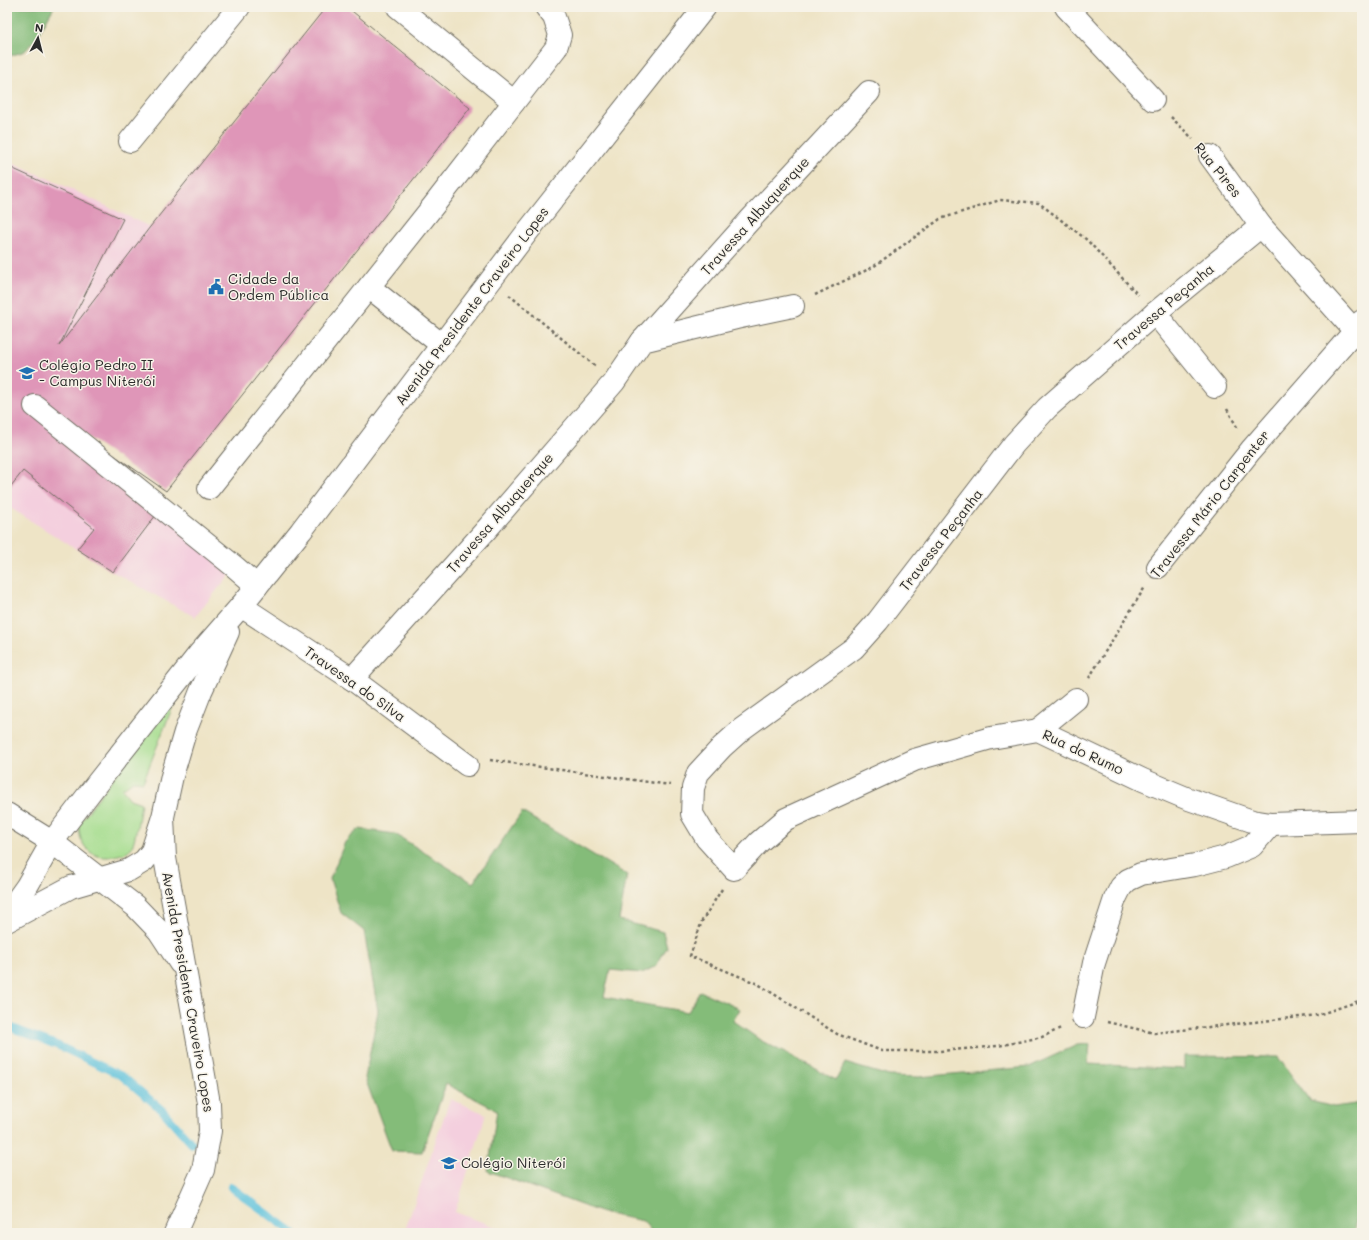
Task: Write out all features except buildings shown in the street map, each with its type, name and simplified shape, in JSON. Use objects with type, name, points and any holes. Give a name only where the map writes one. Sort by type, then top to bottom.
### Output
[{"type":"street","points":[[130,141],[239,7]]},
{"type":"street","points":[[398,7],[514,102]]},
{"type":"street","points":[[209,488],[556,48],[560,35],[554,17],[546,7]]},
{"type":"street","name":"Avenida Presidente Craveiro Lopes","points":[[7,914],[26,886],[52,842],[98,782],[190,666],[241,606],[301,531],[492,281],[528,231],[705,7]]},
{"type":"street","points":[[1066,7],[1153,100]]},
{"type":"street","name":"Travessa Albuquerque","points":[[352,679],[486,530],[614,382],[642,341],[749,221],[869,92]]},
{"type":"street","name":"Rua Pires","points":[[1210,156],[1261,226],[1360,330]]},
{"type":"street","name":"Travessa Peçanha","points":[[734,868],[708,839],[692,814],[692,788],[698,773],[722,747],[742,729],[854,648],[878,621],[1014,444],[1046,408],[1155,313],[1261,226]]},
{"type":"street","points":[[369,287],[442,345]]},
{"type":"street","points":[[642,341],[793,306]]},
{"type":"street","points":[[1155,313],[1215,387]]},
{"type":"street","name":"Travessa Mário Carpenter","points":[[1158,566],[1250,450],[1360,330]]},
{"type":"street","points":[[35,406],[257,586]]},
{"type":"street","name":"Avenida Presidente Craveiro Lopes","points":[[7,921],[71,887],[129,870],[144,862],[152,851],[163,817],[172,776],[185,732],[201,691],[241,606]]},
{"type":"street","name":"Travessa do Silva","points":[[241,606],[352,679],[467,765]]},
{"type":"street","points":[[1038,730],[1076,699]]},
{"type":"street","name":"Rua do Rumo","points":[[734,868],[759,842],[786,820],[914,760],[991,738],[1038,730],[1143,780],[1186,798],[1252,821],[1271,824],[1362,821]]},
{"type":"street","points":[[7,814],[52,842],[99,880],[135,906],[158,931],[185,970]]},
{"type":"street","name":"Avenida Presidente Craveiro Lopes","points":[[163,817],[165,858],[210,1103],[210,1131],[203,1170],[175,1233]]},
{"type":"street","points":[[1083,1017],[1094,963],[1115,899],[1121,888],[1128,880],[1141,874],[1196,865],[1226,857],[1252,846],[1271,824]]},
{"type":"path","name":"Rua Pires","points":[[1153,100],[1210,156]]},
{"type":"path","points":[[793,306],[873,267],[940,219],[1000,200],[1039,203],[1087,240],[1155,313]]},
{"type":"path","points":[[492,281],[614,382]]},
{"type":"path","points":[[1215,387],[1250,450]]},
{"type":"path","name":"Travessa Mário Carpenter","points":[[1076,699],[1158,566]]},
{"type":"path","points":[[467,765],[484,760],[692,788]]},
{"type":"path","points":[[734,868],[702,921],[690,956],[758,984],[837,1034],[882,1051],[947,1050],[998,1046],[1042,1037],[1083,1017],[1154,1033],[1318,1015],[1362,1000]]},
{"type":"shaded area","name":"Colégio Pedro II - Campus Niterói","points":[[7,161],[54,181],[150,227],[28,411],[235,568],[195,617],[113,572],[7,506]]},
{"type":"shaded area","name":"Colégio Niterói","points":[[450,1099],[486,1114],[455,1212],[512,1233],[404,1233]]},
{"type":"green space","points":[[7,7],[54,7],[35,40],[25,51],[7,57]]},
{"type":"green space","points":[[180,688],[143,782],[133,781],[122,789],[130,799],[141,803],[133,845],[126,853],[109,857],[95,855],[89,851],[81,840],[79,824]]},
{"type":"green space","points":[[522,812],[627,875],[619,920],[663,932],[667,947],[656,966],[642,973],[610,970],[604,997],[688,1012],[700,991],[740,1009],[733,1021],[760,1040],[836,1080],[845,1063],[889,1076],[919,1077],[1029,1067],[1077,1045],[1090,1044],[1088,1064],[1184,1069],[1184,1056],[1278,1057],[1310,1101],[1334,1107],[1362,1103],[1362,1212],[1357,1214],[1355,1233],[653,1233],[643,1221],[603,1213],[488,1171],[497,1110],[446,1084],[422,1152],[392,1151],[365,1078],[378,1011],[364,931],[341,913],[330,879],[345,842],[359,829],[395,834],[473,883]]},
{"type":"waterway","points":[[7,1026],[59,1046],[122,1076],[162,1110],[192,1144]]},
{"type":"waterway","points":[[231,1187],[294,1233]]},
{"type":"place","name":"Cidade da Ordem Pública","points":[[216,287]]},
{"type":"place","name":"Colégio Pedro II - Campus Niterói","points":[[27,373]]},
{"type":"place","name":"Colégio Niterói","points":[[449,1163]]}]
